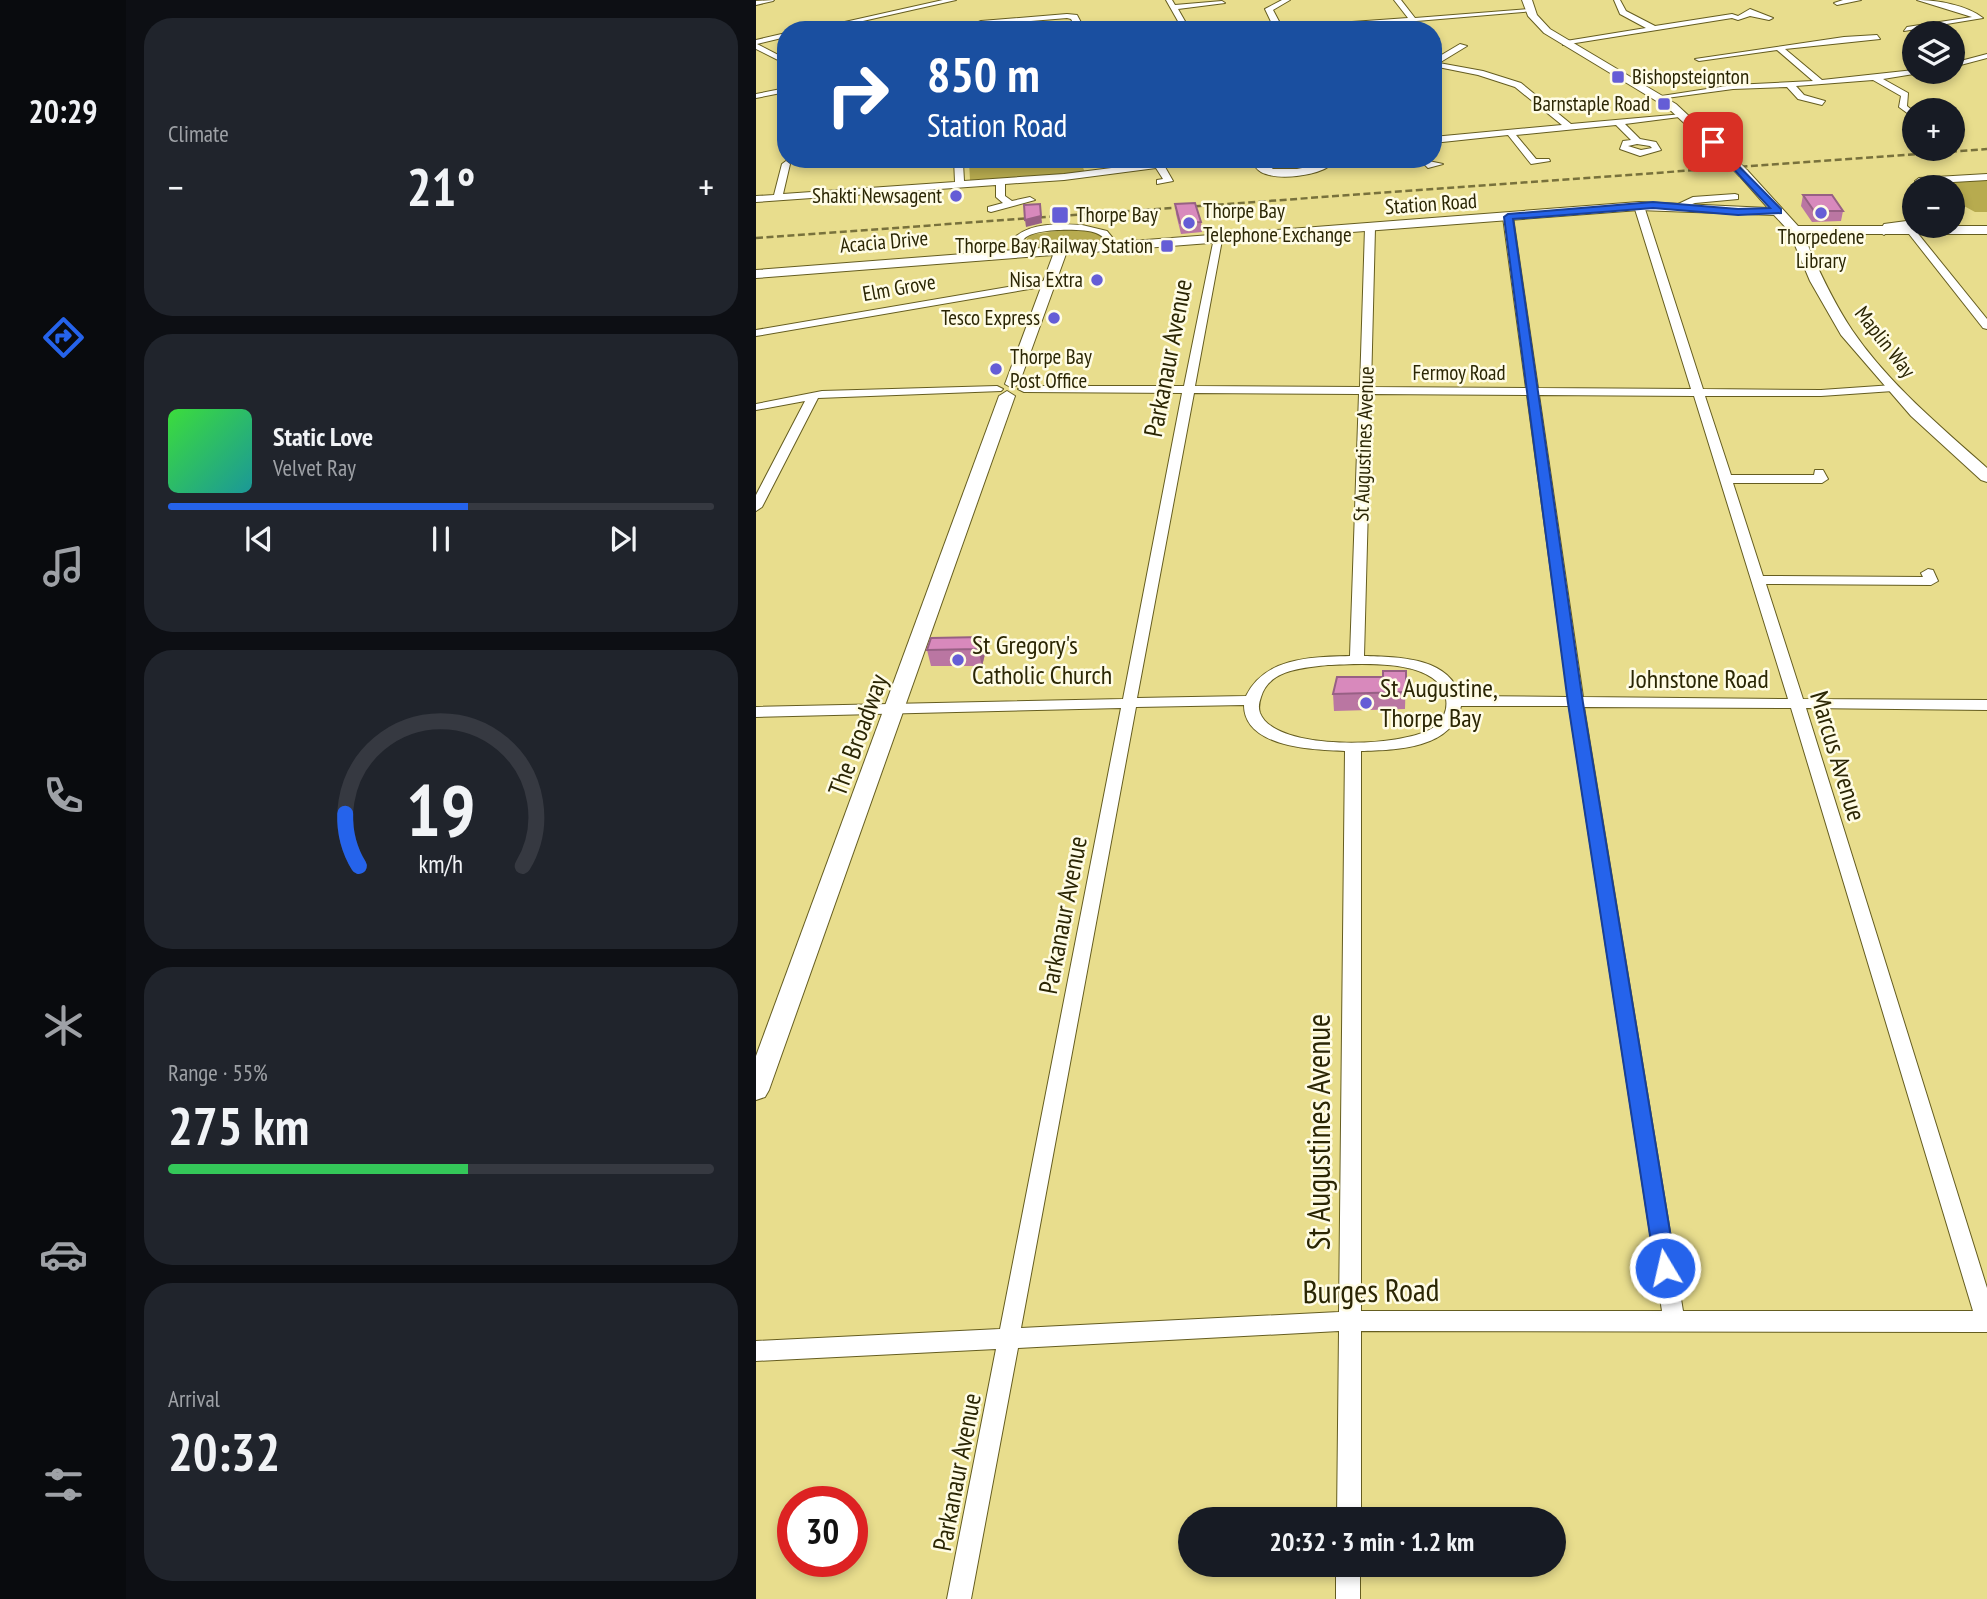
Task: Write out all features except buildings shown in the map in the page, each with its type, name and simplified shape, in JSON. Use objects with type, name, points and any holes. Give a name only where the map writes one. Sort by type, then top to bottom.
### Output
[{"type":"street","points":[[756,3],[771,0]]},
{"type":"street","points":[[854,21],[953,0]]},
{"type":"street","points":[[1275,21],[1269,9],[1287,0]]},
{"type":"street","points":[[1313,0],[1322,2]]},
{"type":"street","points":[[1397,0],[1413,20]]},
{"type":"street","points":[[1617,0],[1623,12],[1655,29]]},
{"type":"street","points":[[1837,3],[1858,0]]},
{"type":"street","points":[[1920,0],[1980,13],[1987,22]]},
{"type":"street","points":[[1181,21],[1171,3],[1222,3]]},
{"type":"street","points":[[1400,21],[1529,6]]},
{"type":"street","name":"Maplin Way","points":[[1529,6],[1542,26],[1566,43],[1659,97],[1743,173],[1795,230],[1817,281],[1846,332],[1893,388],[1987,477]]},
{"type":"street","points":[[1566,43],[1732,16],[1738,18],[1751,13],[1769,18]]},
{"type":"street","points":[[1944,21],[1980,13]]},
{"type":"street","points":[[1007,21],[1072,16],[1075,21]]},
{"type":"street","points":[[1698,59],[1877,37]]},
{"type":"street","points":[[756,44],[777,38]]},
{"type":"street","points":[[756,44],[777,57]]},
{"type":"street","points":[[1442,59],[1463,46]]},
{"type":"street","points":[[1779,48],[1820,83]]},
{"type":"street","points":[[1965,62],[1985,58]]},
{"type":"street","points":[[1442,66],[1486,74],[1518,85],[1569,127]]},
{"type":"street","points":[[1659,97],[1733,87],[1820,83],[1902,75]]},
{"type":"street","points":[[1876,78],[1906,95],[1905,98]]},
{"type":"street","points":[[1789,84],[1805,99],[1822,103]]},
{"type":"street","points":[[756,96],[777,91]]},
{"type":"street","points":[[1442,139],[1683,116]]},
{"type":"street","points":[[1618,122],[1637,141]]},
{"type":"street","points":[[1510,133],[1534,162]]},
{"type":"street","points":[[1522,163],[1546,161]]},
{"type":"street","points":[[778,197],[785,168]]},
{"type":"street","points":[[959,168],[960,185]]},
{"type":"street","points":[[756,199],[1064,177],[1135,168]]},
{"type":"street","points":[[1161,168],[1169,181]]},
{"type":"street","points":[[1262,168],[1272,172],[1320,168]]},
{"type":"street","points":[[1965,179],[1987,177]]},
{"type":"street","points":[[1000,181],[1002,197],[1010,204]]},
{"type":"street","name":"Station Road","points":[[1679,206],[1693,200],[1735,197]]},
{"type":"street","points":[[991,209],[1030,200]]},
{"type":"street","name":"Station Road","points":[[1270,236],[1639,206],[1679,206],[1738,212],[1777,211]]},
{"type":"street","name":"Marcus Avenue","points":[[1639,206],[1797,704],[1987,1322]]},
{"type":"street","points":[[1508,217],[1576,703],[1674,1321]]},
{"type":"street","points":[[1016,253],[1017,240],[1024,232],[1065,228],[1098,230],[1111,238],[1115,247]]},
{"type":"street","name":"St Augustines Avenue","points":[[1357,660],[1370,228]]},
{"type":"street","points":[[1795,230],[1884,232],[1902,230]]},
{"type":"street","points":[[1965,230],[1987,230]]},
{"type":"street","name":"Acacia Drive","points":[[756,274],[1270,236]]},
{"type":"street","points":[[1921,238],[1987,326]]},
{"type":"street","name":"Parkanaur Avenue","points":[[959,1599],[1217,240]]},
{"type":"street","name":"The Broadway","points":[[756,1090],[1061,251]]},
{"type":"street","name":"Elm Grove","points":[[756,333],[1049,283]]},
{"type":"street","name":"Fermoy Road","points":[[756,407],[814,395],[1010,390],[1821,393],[1893,388]]},
{"type":"street","points":[[756,507],[814,395]]},
{"type":"street","points":[[1726,478],[1822,479]]},
{"type":"street","points":[[1758,580],[1932,582]]},
{"type":"street","points":[[1357,660],[1424,667],[1449,685],[1454,701],[1450,719],[1433,734],[1412,741],[1353,745],[1309,743],[1281,738],[1260,725],[1251,708],[1251,700],[1258,684],[1280,667],[1357,660]]},
{"type":"street","points":[[756,712],[1251,700]]},
{"type":"street","name":"Johnstone Road","points":[[1454,701],[1987,705]]},
{"type":"street","name":"St Augustines Avenue","points":[[1349,1507],[1353,745]]},
{"type":"street","name":"Burges Road","points":[[756,1350],[1351,1321],[1987,1322]]},
{"type":"street","points":[[1348,1577],[1348,1599]]},
{"type":"shaded area","points":[[969,168],[1083,168],[1085,173],[970,180]]},
{"type":"shaded area","points":[[1987,179],[1987,212],[1975,212],[1965,207],[1965,181]]},
{"type":"shaded area","points":[[1072,229],[1102,233],[1110,244],[1040,249],[1033,248],[1026,241],[1029,235]]},
{"type":"railway","points":[[756,238],[1987,149]]},
{"type":"place","name":"Bishopsteignton","points":[[1618,77]]},
{"type":"place","name":"Barnstaple Road","points":[[1664,104]]},
{"type":"place","name":"Shakti Newsagent","points":[[956,196]]},
{"type":"place","name":"Thorpedene Library","points":[[1821,213]]},
{"type":"place","name":"Thorpe Bay","points":[[1060,215]]},
{"type":"place","name":"Thorpe Bay Telephone Exchange","points":[[1189,223]]},
{"type":"place","name":"Thorpe Bay Railway Station","points":[[1167,246]]},
{"type":"place","name":"Nisa Extra","points":[[1097,280]]},
{"type":"place","name":"Tesco Express","points":[[1054,318]]},
{"type":"place","name":"Thorpe Bay Post Office","points":[[996,369]]},
{"type":"place","name":"St Gregory's Catholic Church","points":[[958,660]]},
{"type":"place","name":"St Augustine, Thorpe Bay","points":[[1366,703]]},
{"type":"route","points":[[1665,1268],[1576,703],[1508,217],[1653,205],[1738,212],[1777,211],[1713,142]]}]
